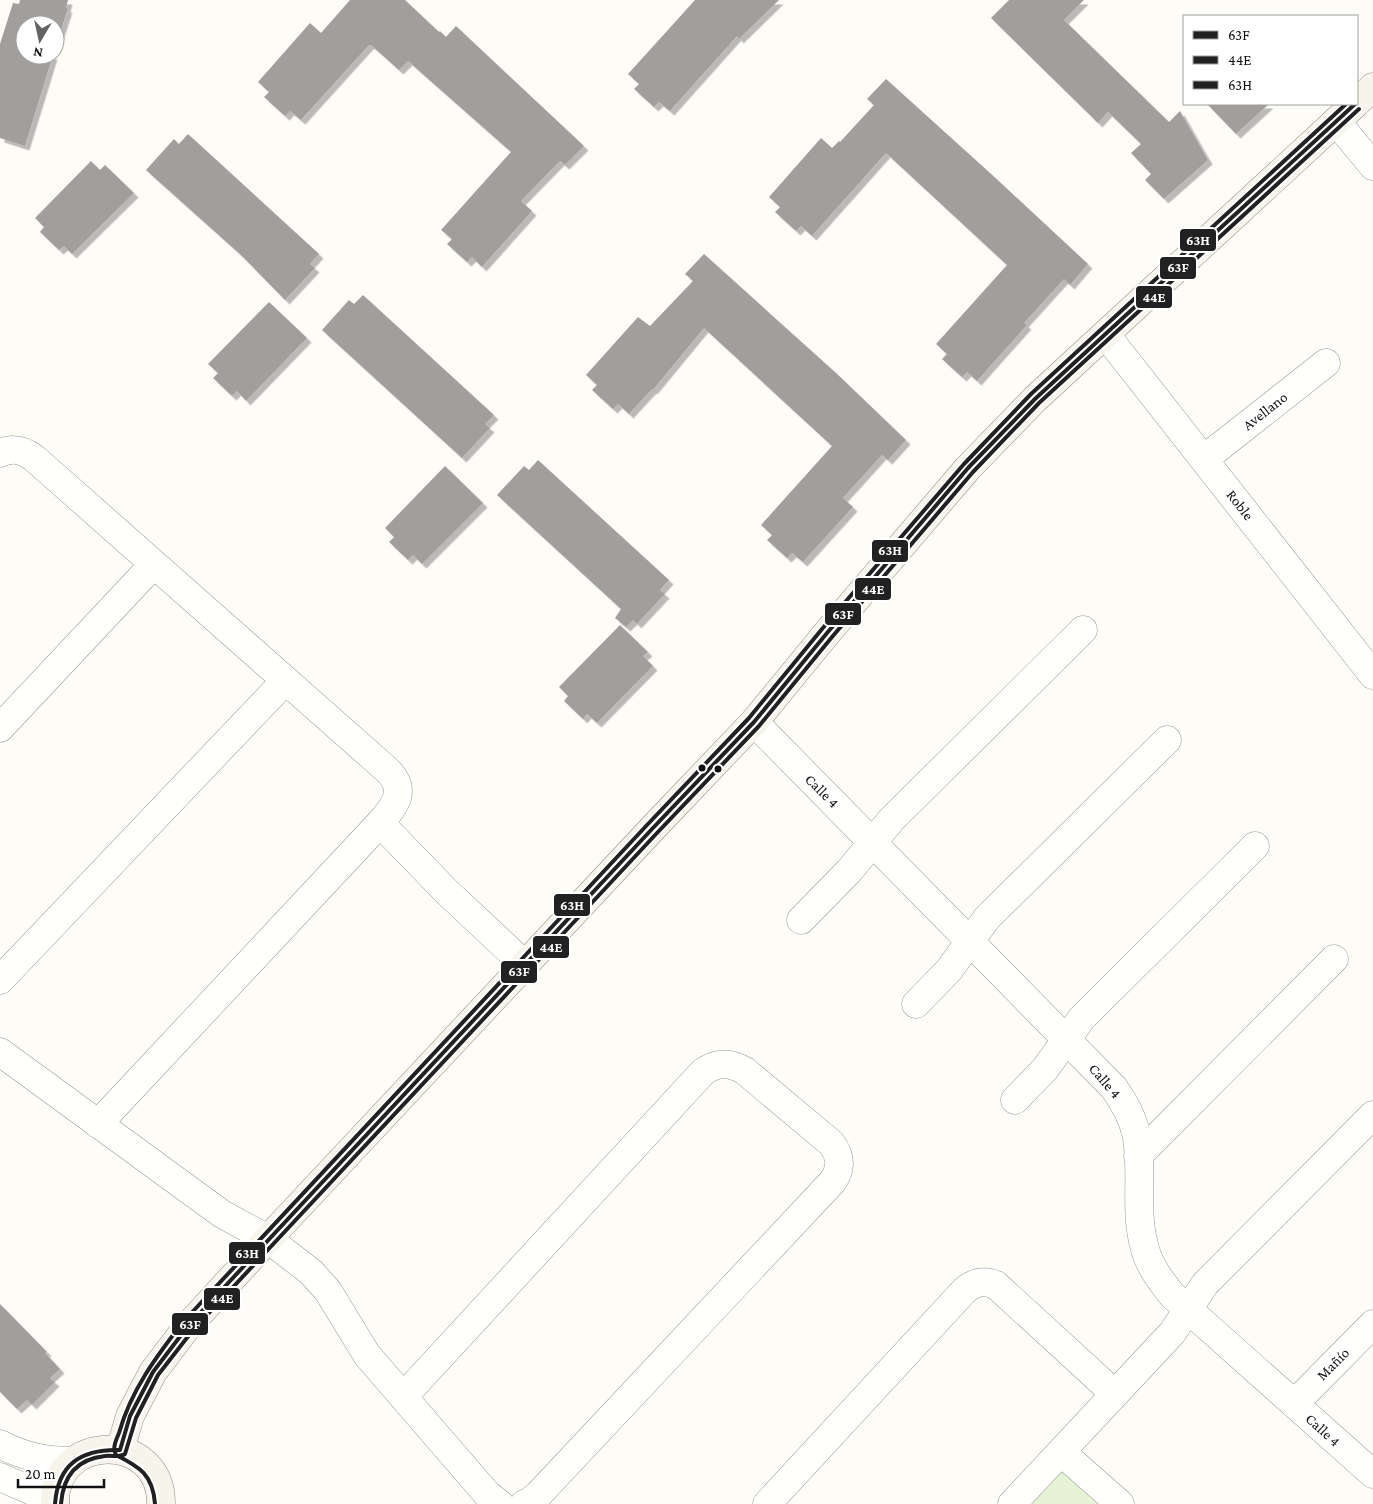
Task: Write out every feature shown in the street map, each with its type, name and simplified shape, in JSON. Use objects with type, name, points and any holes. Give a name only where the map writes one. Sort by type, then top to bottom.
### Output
[{"type":"street","points":[[1358,101],[1373,87]]},
{"type":"street","points":[[120,1450],[130,1416],[153,1372],[188,1326],[754,722],[827,633],[968,468],[1035,399],[1349,109],[1373,166]]},
{"type":"street","name":"Roble","points":[[1106,334],[1204,459],[1369,663]]},
{"type":"street","name":"Avellano","points":[[1204,459],[1326,363]]},
{"type":"street","points":[[0,453],[17,449],[26,452],[392,774],[396,781],[398,796],[391,811],[98,1124]]},
{"type":"street","points":[[0,728],[154,564]]},
{"type":"street","points":[[801,920],[849,871],[892,819],[1083,630]]},
{"type":"street","points":[[0,980],[285,681]]},
{"type":"street","name":"Calle 4","points":[[754,722],[1104,1077],[1123,1100],[1130,1113],[1136,1133],[1140,1226],[1144,1246],[1151,1265],[1160,1281],[1172,1295],[1373,1474]]},
{"type":"street","points":[[916,1004],[949,970],[987,918],[1166,740]]},
{"type":"street","points":[[380,823],[446,891],[525,965]]},
{"type":"street","points":[[1015,1100],[1045,1069],[1082,1018],[1255,846]]},
{"type":"street","points":[[1138,1156],[1334,959]]},
{"type":"street","points":[[0,1052],[222,1214],[268,1239],[311,1272],[338,1306],[367,1355],[486,1494],[500,1504]]},
{"type":"street","points":[[403,1397],[709,1068],[731,1064],[745,1070],[830,1143],[837,1151],[840,1161],[837,1175],[833,1181],[538,1495],[524,1504]]},
{"type":"street","points":[[1012,1504],[1172,1332],[1205,1284],[1373,1115]]},
{"type":"street","points":[[767,1504],[964,1290],[976,1283],[996,1284],[1115,1394]]},
{"type":"street","name":"Mañío","points":[[1294,1404],[1373,1324]]},
{"type":"street","points":[[0,1444],[31,1457],[51,1461],[74,1461]]},
{"type":"street","points":[[0,1477],[55,1503],[56,1490],[60,1479],[74,1461],[84,1454],[96,1450],[108,1448],[120,1450],[132,1454],[143,1461],[152,1471],[158,1482],[161,1504]]},
{"type":"street","points":[[1061,1452],[1120,1504]]},
{"type":"green space","points":[[1056,1472],[1063,1472],[1104,1504],[1020,1504]]},
{"type":"building","points":[[20,0],[68,0],[65,17],[65,15],[15,15],[15,65],[50,65],[25,146],[0,138],[0,44],[13,3],[19,4]]},
{"type":"building","points":[[350,0],[405,0],[446,37],[456,26],[584,146],[565,165],[560,161],[521,201],[532,211],[482,267],[472,257],[467,262],[447,244],[452,239],[441,230],[511,152],[408,61],[399,70],[369,45],[301,120],[290,111],[285,116],[264,97],[269,92],[258,82],[310,23],[321,33]]},
{"type":"building","points":[[695,0],[779,0],[739,39],[737,36],[670,111],[659,102],[654,107],[634,89],[639,84],[628,74]]},
{"type":"building","points":[[1009,0],[1084,0],[1064,20],[1169,122],[1180,111],[1208,160],[1164,199],[1145,180],[1151,174],[1131,153],[1141,144],[1108,112],[1098,123],[991,18]]},
{"type":"building","points":[[886,79],[1088,264],[1070,285],[1064,279],[1024,323],[1027,325],[977,381],[967,372],[962,377],[942,359],[947,354],[936,344],[1007,265],[886,153],[812,236],[801,226],[796,231],[775,212],[780,207],[769,197],[821,138],[832,148],[840,142],[874,105],[867,99]]},
{"type":"building","points":[[1208,105],[1268,105],[1236,134]]},
{"type":"building","points":[[188,134],[319,254],[310,264],[315,268],[285,300],[241,255],[146,170],[174,139],[179,144]]},
{"type":"building","points":[[91,161],[100,170],[105,165],[134,193],[72,254],[64,246],[59,250],[40,232],[44,227],[35,218]]},
{"type":"building","points":[[704,254],[836,373],[906,440],[888,460],[882,455],[843,498],[853,507],[803,562],[792,553],[787,558],[767,540],[772,535],[761,525],[832,446],[704,328],[653,390],[629,414],[618,404],[613,409],[592,390],[597,385],[586,375],[638,317],[650,326],[693,281],[685,274]]},
{"type":"building","points":[[363,295],[494,415],[485,424],[490,428],[462,458],[322,330],[349,300],[354,304]]},
{"type":"building","points":[[269,302],[307,338],[246,401],[237,391],[232,396],[213,378],[218,373],[208,364]]},
{"type":"building","points":[[538,460],[669,580],[660,590],[665,594],[637,624],[633,620],[626,627],[615,618],[621,609],[497,495],[524,466],[529,470]]},
{"type":"building","points":[[445,466],[483,503],[422,564],[413,555],[408,560],[389,542],[394,537],[385,528]]},
{"type":"building","points":[[620,625],[648,652],[643,656],[653,666],[597,723],[587,714],[583,719],[564,701],[568,696],[559,687]]},
{"type":"building","points":[[0,1304],[47,1352],[45,1353],[60,1369],[50,1378],[55,1382],[32,1405],[27,1400],[17,1409],[0,1392]]},
{"type":"transit line","name":"63H","points":[[155,1504],[154,1494],[144,1473],[116,1455],[114,1447],[124,1417],[137,1388],[183,1322],[749,718],[822,629],[964,464],[1031,394],[1345,105]]},
{"type":"transit line","name":"63F","points":[[55,1504],[61,1479],[74,1462],[94,1452],[120,1450],[130,1416],[153,1372],[188,1326],[754,722],[827,633],[968,468],[1035,399],[1354,105]]},
{"type":"transit line","name":"44E","points":[[61,1504],[62,1494],[68,1477],[79,1465],[95,1458],[125,1454],[136,1418],[158,1375],[193,1330],[759,726],[832,637],[973,472],[1039,403],[1359,109]]}]
